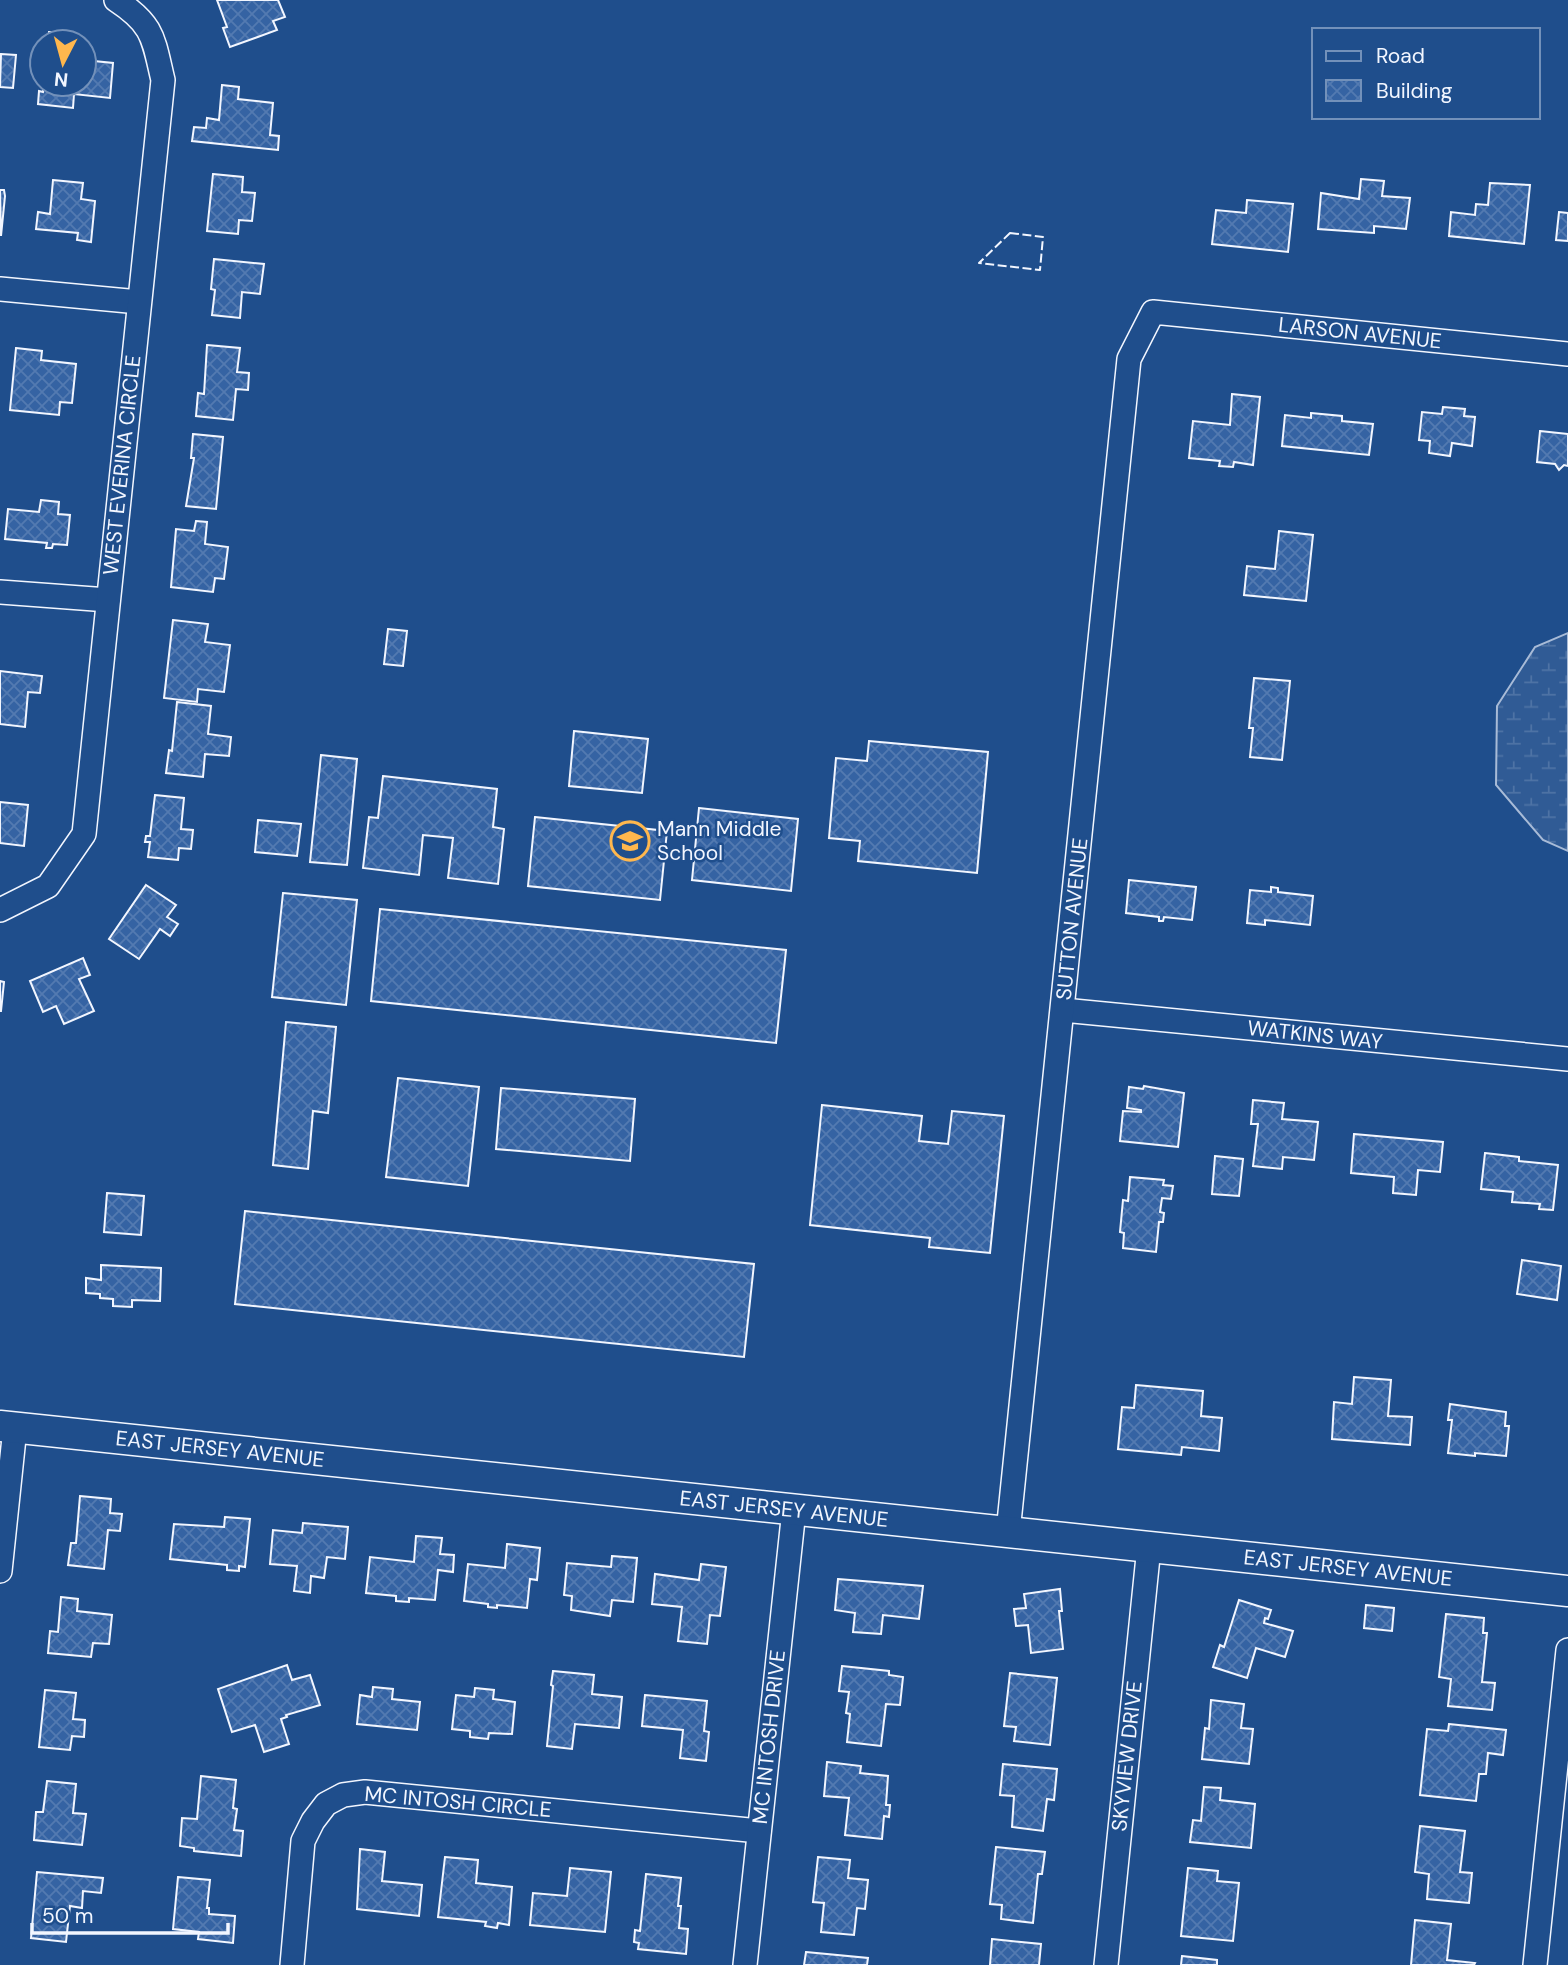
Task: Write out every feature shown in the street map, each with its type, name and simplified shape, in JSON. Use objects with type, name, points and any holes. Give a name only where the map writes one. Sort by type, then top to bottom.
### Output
[{"type":"street","name":"WEST EVERINA CIRCLE","points":[[0,910],[48,886],[84,834],[163,80],[152,35],[136,13],[116,0]]},
{"type":"street","points":[[0,289],[139,302]]},
{"type":"street","name":"LARSON AVENUE","points":[[1153,312],[1568,354]]},
{"type":"street","name":"SUTTON AVENUE","points":[[1008,1532],[1129,359],[1153,312]]},
{"type":"street","points":[[0,592],[108,600]]},
{"type":"street","name":"WATKINS WAY","points":[[1063,1010],[1568,1059]]},
{"type":"street","points":[[0,1571],[7,1427]]},
{"type":"street","name":"EAST JERSEY AVENUE","points":[[7,1427],[1568,1591]]},
{"type":"street","name":"MC INTOSH DRIVE","points":[[745,1965],[794,1510]]},
{"type":"street","name":"SKYVIEW DRIVE","points":[[1106,1965],[1149,1547]]},
{"type":"street","points":[[1535,1965],[1568,1650]]},
{"type":"street","name":"MC INTOSH CIRCLE","points":[[292,1965],[303,1841],[326,1804],[343,1795],[365,1792],[759,1831]]},
{"type":"green space","points":[[1568,633],[1568,851],[1543,840],[1496,785],[1497,706],[1535,647]]},
{"type":"building","points":[[217,0],[278,0],[285,17],[273,21],[277,30],[230,47],[223,28],[227,27]]},
{"type":"building","points":[[1,54],[16,55],[13,88],[0,87]]},
{"type":"building","points":[[98,61],[113,63],[110,98],[98,97]]},
{"type":"building","points":[[222,85],[239,87],[238,99],[273,103],[270,135],[279,136],[278,150],[192,141],[194,127],[206,128],[207,118],[219,120]]},
{"type":"building","points":[[38,98],[74,98],[73,108],[38,104]]},
{"type":"building","points":[[213,174],[243,177],[242,192],[255,193],[252,221],[239,220],[238,234],[207,231]]},
{"type":"building","points":[[1361,179],[1384,181],[1382,196],[1410,198],[1406,229],[1374,226],[1374,233],[1318,229],[1321,193],[1359,199]]},
{"type":"building","points":[[53,180],[83,183],[81,199],[95,201],[91,242],[77,240],[78,233],[36,229],[38,212],[50,214]]},
{"type":"building","points":[[1490,183],[1530,185],[1524,244],[1449,236],[1451,212],[1475,215],[1476,204],[1488,205]]},
{"type":"building","points":[[0,190],[4,190],[5,196],[1,236]]},
{"type":"building","points":[[1247,200],[1293,204],[1288,252],[1212,244],[1216,210],[1246,213]]},
{"type":"building","points":[[1559,212],[1568,213],[1568,241],[1556,240]]},
{"type":"building","points":[[214,259],[264,264],[260,294],[242,292],[240,318],[212,315],[215,290],[211,289]]},
{"type":"building","points":[[207,345],[240,348],[237,372],[249,373],[248,390],[236,389],[233,420],[196,416],[198,393],[204,394]]},
{"type":"building","points":[[16,348],[42,351],[41,360],[76,364],[72,403],[60,402],[59,415],[10,410]]},
{"type":"building","points":[[1232,394],[1260,397],[1253,465],[1234,462],[1233,467],[1219,466],[1220,461],[1189,458],[1193,421],[1230,425]]},
{"type":"building","points":[[1443,407],[1465,409],[1464,416],[1475,417],[1472,446],[1452,443],[1450,456],[1429,453],[1430,441],[1419,440],[1422,412],[1442,414]]},
{"type":"building","points":[[1311,413],[1342,416],[1342,421],[1373,424],[1369,455],[1282,446],[1285,415],[1311,418]]},
{"type":"building","points":[[1540,431],[1568,434],[1568,466],[1564,465],[1559,470],[1555,464],[1537,462]]},
{"type":"building","points":[[193,434],[223,437],[216,509],[186,506],[194,458],[191,458]]},
{"type":"building","points":[[41,500],[59,502],[58,514],[70,515],[67,545],[53,544],[52,548],[46,548],[47,543],[5,539],[8,509],[39,512]]},
{"type":"building","points":[[196,521],[207,522],[205,544],[228,547],[224,579],[215,578],[213,592],[171,587],[176,529],[194,531]]},
{"type":"building","points":[[1279,531],[1313,535],[1306,601],[1244,595],[1247,566],[1275,569]]},
{"type":"building","points":[[173,620],[208,624],[205,642],[230,645],[224,692],[198,689],[197,702],[164,698]]},
{"type":"building","points":[[388,629],[407,631],[403,666],[384,664]]},
{"type":"building","points":[[0,671],[42,676],[40,693],[28,692],[25,727],[0,724]]},
{"type":"building","points":[[1254,678],[1290,681],[1282,760],[1250,757],[1253,728],[1249,728]]},
{"type":"building","points":[[177,702],[211,706],[208,734],[231,737],[229,756],[205,754],[203,777],[166,773],[169,750],[172,751]]},
{"type":"building","points":[[574,731],[648,739],[642,793],[569,786]]},
{"type":"building","points":[[869,741],[988,752],[977,873],[858,861],[860,841],[829,838],[836,758],[867,761]]},
{"type":"building","points":[[321,755],[357,759],[347,865],[310,862]]},
{"type":"building","points":[[383,776],[497,789],[493,827],[504,829],[498,884],[448,878],[453,838],[423,835],[419,875],[363,868],[369,817],[378,818]]},
{"type":"building","points":[[155,795],[184,798],[181,829],[193,830],[191,849],[179,848],[178,860],[148,857],[150,842],[145,842],[146,836],[150,836]]},
{"type":"building","points":[[0,802],[28,805],[24,846],[0,843]]},
{"type":"building","points":[[699,808],[798,819],[791,891],[692,880]]},
{"type":"building","points":[[535,817],[667,831],[660,900],[528,886]]},
{"type":"building","points":[[258,820],[301,824],[297,856],[255,852]]},
{"type":"building","points":[[1129,880],[1196,887],[1192,920],[1164,917],[1163,921],[1159,921],[1159,917],[1126,913]]},
{"type":"building","points":[[146,885],[176,905],[167,917],[178,924],[170,936],[160,929],[139,959],[109,939]]},
{"type":"building","points":[[1271,887],[1278,888],[1278,892],[1313,896],[1310,925],[1265,920],[1265,925],[1247,923],[1250,890],[1271,892]]},
{"type":"building","points":[[283,893],[357,900],[346,1005],[272,997]]},
{"type":"building","points":[[380,909],[786,950],[776,1043],[371,1001]]},
{"type":"building","points":[[83,958],[90,975],[79,979],[94,1011],[64,1024],[56,1006],[43,1012],[30,981]]},
{"type":"building","points":[[0,981],[4,982],[1,1011],[0,1011]]},
{"type":"building","points":[[286,1022],[336,1027],[328,1113],[313,1111],[308,1169],[273,1165]]},
{"type":"building","points":[[398,1078],[479,1087],[468,1186],[386,1177]]},
{"type":"building","points":[[1144,1086],[1184,1093],[1178,1147],[1120,1141],[1123,1111],[1141,1112],[1127,1108],[1129,1087],[1143,1089]]},
{"type":"building","points":[[501,1088],[635,1099],[630,1161],[496,1149]]},
{"type":"building","points":[[1253,1100],[1284,1103],[1282,1119],[1318,1122],[1314,1160],[1283,1157],[1282,1169],[1253,1166],[1258,1124],[1251,1124]]},
{"type":"building","points":[[822,1105],[922,1116],[919,1141],[948,1144],[952,1111],[1004,1116],[990,1253],[929,1247],[930,1238],[810,1225]]},
{"type":"building","points":[[1354,1134],[1443,1142],[1440,1172],[1418,1170],[1416,1195],[1393,1193],[1394,1177],[1351,1173]]},
{"type":"building","points":[[1485,1153],[1519,1157],[1519,1161],[1558,1165],[1553,1210],[1539,1209],[1540,1204],[1512,1202],[1513,1192],[1481,1189]]},
{"type":"building","points":[[1215,1156],[1243,1159],[1239,1196],[1212,1194]]},
{"type":"building","points":[[1130,1177],[1164,1180],[1163,1185],[1173,1186],[1171,1199],[1162,1198],[1160,1212],[1164,1213],[1163,1222],[1159,1222],[1156,1252],[1123,1248],[1124,1233],[1120,1232],[1123,1200],[1128,1201]]},
{"type":"building","points":[[107,1193],[144,1196],[141,1235],[104,1232]]},
{"type":"building","points":[[245,1211],[754,1264],[744,1357],[235,1304]]},
{"type":"building","points":[[1522,1260],[1561,1266],[1557,1300],[1517,1294]]},
{"type":"building","points":[[101,1265],[161,1268],[160,1301],[132,1300],[132,1307],[113,1306],[113,1299],[86,1293],[86,1278],[101,1280]]},
{"type":"building","points":[[1354,1377],[1391,1380],[1388,1416],[1412,1417],[1410,1445],[1332,1439],[1334,1402],[1352,1404]]},
{"type":"building","points":[[1136,1385],[1203,1391],[1201,1416],[1222,1418],[1219,1451],[1182,1447],[1181,1455],[1118,1449],[1122,1407],[1134,1408]]},
{"type":"building","points":[[1450,1404],[1506,1412],[1505,1426],[1509,1426],[1506,1456],[1448,1453],[1452,1420],[1448,1420]]},
{"type":"building","points":[[80,1496],[111,1499],[110,1513],[122,1514],[120,1531],[108,1530],[104,1569],[68,1565],[71,1543],[76,1543]]},
{"type":"building","points":[[225,1517],[250,1519],[245,1567],[239,1566],[239,1571],[227,1570],[227,1565],[170,1559],[174,1524],[224,1527]]},
{"type":"building","points":[[303,1523],[348,1527],[345,1559],[327,1557],[324,1578],[311,1576],[310,1593],[294,1591],[297,1566],[270,1564],[273,1530],[302,1533]]},
{"type":"building","points":[[416,1536],[442,1538],[440,1554],[454,1555],[453,1572],[438,1570],[435,1600],[409,1598],[409,1602],[396,1601],[396,1596],[366,1593],[370,1557],[414,1562]]},
{"type":"building","points":[[507,1544],[540,1548],[537,1580],[530,1579],[527,1608],[497,1605],[497,1608],[488,1607],[488,1604],[464,1601],[468,1564],[505,1568]]},
{"type":"building","points":[[612,1556],[637,1558],[633,1602],[612,1600],[610,1616],[571,1610],[572,1596],[564,1595],[567,1563],[611,1567]]},
{"type":"building","points":[[701,1564],[726,1567],[720,1616],[710,1615],[707,1644],[678,1641],[682,1607],[652,1604],[655,1574],[699,1580]]},
{"type":"building","points":[[838,1579],[923,1586],[919,1619],[883,1615],[881,1634],[853,1632],[855,1613],[835,1610]]},
{"type":"building","points":[[1060,1589],[1063,1649],[1031,1653],[1028,1625],[1016,1626],[1014,1609],[1026,1608],[1024,1594]]},
{"type":"building","points":[[61,1597],[78,1599],[77,1611],[112,1615],[109,1644],[93,1643],[91,1657],[48,1653],[50,1631],[58,1632]]},
{"type":"building","points":[[1239,1600],[1271,1610],[1264,1623],[1293,1631],[1285,1657],[1256,1648],[1247,1678],[1213,1667],[1220,1645],[1224,1647]]},
{"type":"building","points":[[1366,1605],[1394,1608],[1392,1631],[1364,1628]]},
{"type":"building","points":[[1446,1614],[1484,1618],[1483,1633],[1487,1633],[1482,1682],[1495,1683],[1492,1710],[1448,1706],[1451,1679],[1439,1677]]},
{"type":"building","points":[[287,1665],[292,1680],[310,1675],[320,1705],[281,1719],[289,1744],[264,1752],[255,1725],[232,1732],[218,1689]]},
{"type":"building","points":[[842,1666],[889,1671],[889,1675],[903,1677],[900,1705],[886,1704],[881,1746],[847,1742],[850,1714],[846,1713],[849,1692],[839,1691]]},
{"type":"building","points":[[553,1671],[594,1675],[592,1694],[622,1697],[619,1728],[575,1724],[572,1749],[547,1746]]},
{"type":"building","points":[[1010,1673],[1057,1678],[1050,1745],[1014,1741],[1016,1727],[1004,1726]]},
{"type":"building","points":[[373,1687],[393,1689],[392,1699],[420,1702],[417,1730],[357,1724],[360,1695],[372,1697]]},
{"type":"building","points":[[475,1688],[494,1690],[493,1699],[515,1702],[512,1734],[489,1733],[488,1739],[470,1737],[470,1731],[452,1729],[456,1695],[474,1697]]},
{"type":"building","points":[[45,1690],[76,1693],[73,1719],[85,1720],[84,1737],[72,1736],[70,1750],[39,1747]]},
{"type":"building","points":[[645,1695],[707,1701],[704,1731],[709,1732],[706,1761],[680,1758],[683,1730],[642,1726]]},
{"type":"building","points":[[1211,1700],[1244,1704],[1241,1728],[1253,1729],[1249,1764],[1202,1759],[1205,1728],[1209,1729]]},
{"type":"building","points":[[1449,1724],[1506,1730],[1503,1755],[1488,1753],[1486,1774],[1479,1774],[1476,1801],[1420,1795],[1427,1729],[1448,1731]]},
{"type":"building","points":[[827,1762],[861,1766],[860,1773],[888,1776],[886,1805],[890,1805],[889,1817],[884,1816],[882,1839],[845,1835],[849,1798],[824,1796]]},
{"type":"building","points":[[1003,1764],[1057,1769],[1054,1800],[1047,1799],[1043,1831],[1012,1827],[1014,1796],[1000,1795]]},
{"type":"building","points":[[201,1776],[236,1780],[233,1808],[237,1809],[234,1830],[243,1831],[241,1856],[194,1851],[194,1848],[180,1846],[182,1818],[197,1819]]},
{"type":"building","points":[[47,1781],[76,1784],[73,1813],[86,1814],[82,1845],[34,1840],[36,1812],[43,1812]]},
{"type":"building","points":[[1204,1787],[1221,1788],[1220,1800],[1255,1804],[1251,1848],[1190,1842],[1193,1820],[1201,1821]]},
{"type":"building","points":[[1420,1826],[1465,1831],[1460,1872],[1472,1873],[1469,1903],[1427,1899],[1429,1874],[1415,1872]]},
{"type":"building","points":[[996,1847],[1045,1852],[1042,1874],[1038,1874],[1033,1923],[1001,1919],[1002,1905],[990,1904]]},
{"type":"building","points":[[360,1849],[385,1852],[382,1881],[422,1885],[419,1916],[357,1909]]},
{"type":"building","points":[[445,1857],[478,1860],[476,1883],[512,1887],[509,1925],[498,1923],[497,1928],[485,1926],[486,1922],[438,1917]]},
{"type":"building","points":[[818,1857],[850,1860],[848,1878],[868,1880],[865,1909],[857,1908],[854,1935],[821,1932],[824,1903],[813,1902]]},
{"type":"building","points":[[570,1868],[611,1872],[605,1932],[530,1925],[533,1893],[567,1896]]},
{"type":"building","points":[[1188,1868],[1218,1871],[1217,1881],[1239,1883],[1233,1941],[1181,1936]]},
{"type":"building","points":[[37,1872],[103,1878],[101,1893],[83,1891],[82,1908],[70,1906],[66,1942],[31,1938]]},
{"type":"building","points":[[646,1874],[681,1878],[679,1928],[688,1929],[686,1954],[638,1949],[639,1943],[634,1942],[635,1930],[640,1931]]},
{"type":"building","points":[[178,1877],[210,1880],[207,1908],[209,1914],[235,1916],[233,1943],[198,1939],[199,1932],[173,1929]]},
{"type":"building","points":[[1415,1920],[1451,1924],[1447,1960],[1475,1963],[1474,1965],[1411,1965]]},
{"type":"building","points":[[992,1939],[1041,1944],[1039,1965],[990,1965]]},
{"type":"building","points":[[806,1952],[868,1958],[867,1965],[804,1965]]},
{"type":"building","points":[[1182,1956],[1217,1960],[1217,1965],[1181,1965]]},
{"type":"fence","points":[[1010,233],[1043,237],[1040,270],[979,263],[1010,233]]},
{"type":"place","name":"Mann Middle School","points":[[630,841]]}]
